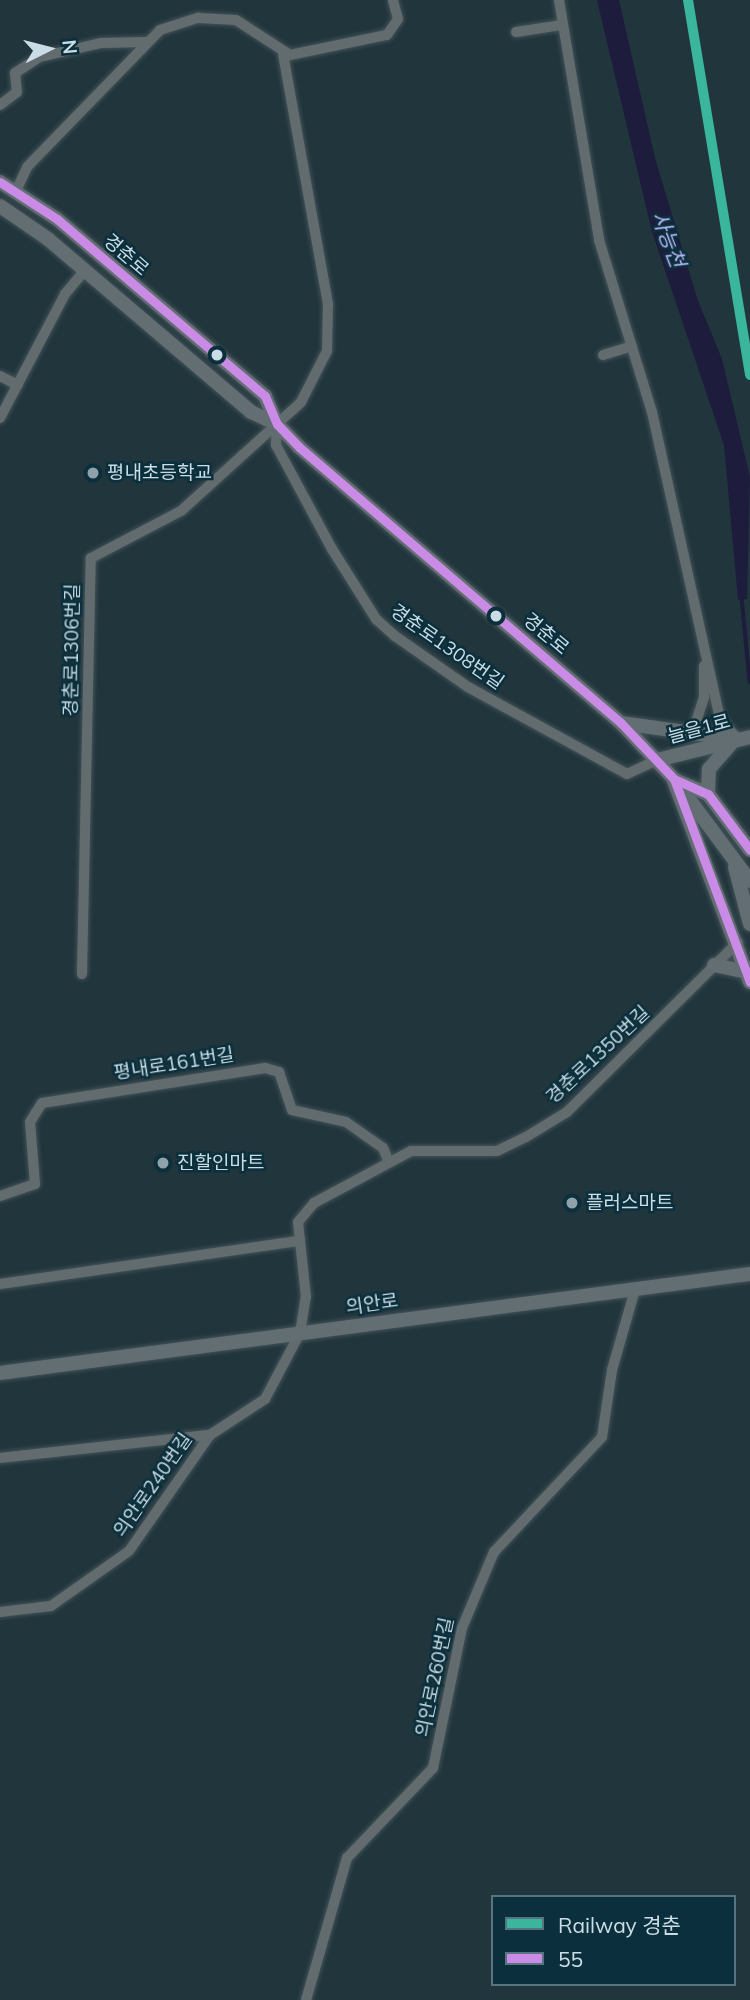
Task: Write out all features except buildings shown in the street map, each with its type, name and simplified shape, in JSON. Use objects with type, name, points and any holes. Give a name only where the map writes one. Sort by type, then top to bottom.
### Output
[{"type":"street","points":[[283,55],[387,35],[398,19],[393,0]]},
{"type":"street","points":[[559,0],[600,240],[632,346],[719,719],[746,737]]},
{"type":"street","points":[[1,209],[16,191],[27,167],[146,42],[182,20],[236,20],[283,55],[330,338],[310,390],[277,424]]},
{"type":"street","points":[[516,32],[562,25]]},
{"type":"street","points":[[0,105],[17,92],[15,73],[40,57],[102,43],[146,42]]},
{"type":"street","name":"경춘로","points":[[0,182],[16,191],[265,396],[277,424]]},
{"type":"street","name":"경춘로","points":[[1,209],[85,270],[251,412],[277,424],[621,723],[674,779],[734,867],[750,881]]},
{"type":"street","points":[[0,418],[65,294],[85,270]]},
{"type":"street","points":[[603,355],[632,346]]},
{"type":"street","points":[[0,376],[18,385]]},
{"type":"street","name":"경춘로1308번길","points":[[277,424],[276,445],[332,549],[376,619],[395,636],[468,687],[627,774],[657,760]]},
{"type":"street","name":"경춘로1306번길","points":[[82,974],[91,558],[181,511],[277,424]]},
{"type":"street","points":[[694,728],[704,697],[701,637]]},
{"type":"street","points":[[621,723],[694,728],[746,737]]},
{"type":"street","points":[[709,794],[715,757],[746,737]]},
{"type":"street","name":"늘을1로","points":[[657,760],[746,737]]},
{"type":"street","points":[[674,779],[709,794],[750,850]]},
{"type":"street","points":[[674,779],[686,825],[738,941],[749,977]]},
{"type":"street","name":"경춘로","points":[[734,867],[750,924]]},
{"type":"street","name":"경춘로1350번길","points":[[300,1332],[306,1297],[298,1222],[314,1203],[411,1151],[496,1151],[526,1137],[567,1112],[738,941]]},
{"type":"street","points":[[714,965],[749,977]]},
{"type":"street","name":"평내로161번길","points":[[0,1196],[35,1184],[30,1122],[42,1103],[265,1068],[279,1072],[292,1110],[346,1122],[383,1148],[389,1162]]},
{"type":"street","points":[[0,1284],[300,1241]]},
{"type":"street","name":"의안로","points":[[0,1373],[750,1274]]},
{"type":"street","name":"의안로260번길","points":[[306,2000],[347,1858],[433,1768],[462,1628],[494,1552],[602,1437],[612,1370],[635,1290]]},
{"type":"street","name":"의안로240번길","points":[[0,1612],[51,1606],[130,1551],[210,1434],[265,1399],[300,1332]]},
{"type":"street","points":[[0,1458],[210,1434]]},
{"type":"water","name":"사능천","points":[[597,0],[619,0],[655,158],[697,298],[722,359],[750,477],[747,599],[738,600],[724,445],[652,232]]},
{"type":"waterway","points":[[742,597],[750,682]]},
{"type":"rail line","name":"경춘","points":[[688,0],[750,375]]},
{"type":"transit line","name":"55","points":[[0,182],[57,219],[265,396],[277,424],[299,447],[621,723],[674,779],[708,794],[750,850]]},
{"type":"transit line","name":"55","points":[[674,779],[750,982]]},
{"type":"place","name":"평내초등학교","points":[[93,473]]},
{"type":"place","name":"진할인마트","points":[[163,1163]]},
{"type":"place","name":"플러스마트","points":[[572,1203]]}]
